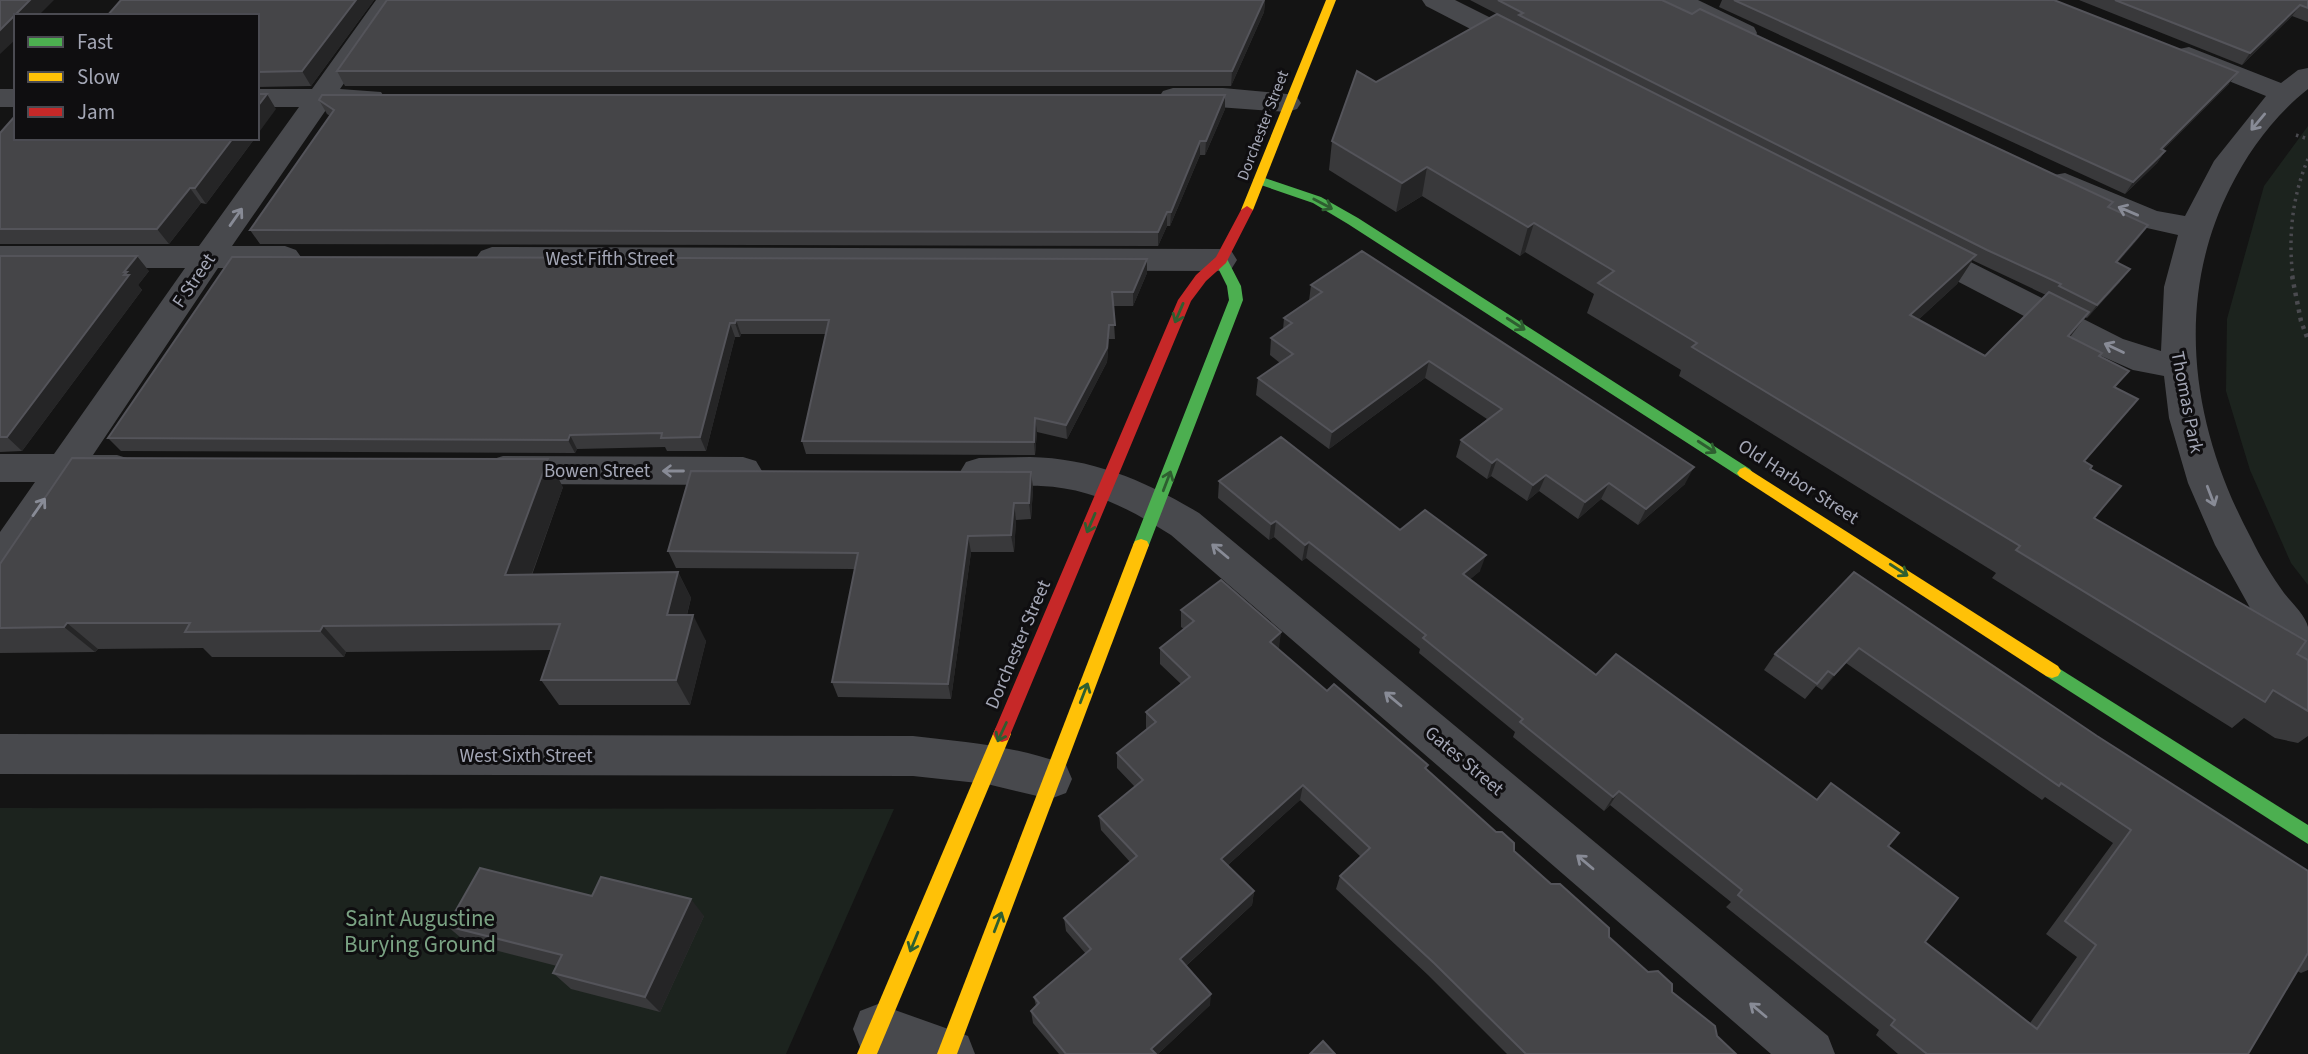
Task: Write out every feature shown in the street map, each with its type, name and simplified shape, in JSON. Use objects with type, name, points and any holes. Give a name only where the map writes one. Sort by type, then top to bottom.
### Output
[{"type":"main road","name":"Dorchester Street","points":[[872,1041],[1185,300],[1201,278],[1221,260],[1239,229],[1287,103],[1331,0]]},
{"type":"main road","name":"Old Harbor Street","points":[[1259,180],[1317,200],[1353,221],[2308,835]]},
{"type":"main road","points":[[948,1054],[1050,779],[1236,300],[1234,286],[1221,260]]},
{"type":"street","name":"F Street","points":[[0,563],[208,257],[389,0]]},
{"type":"street","points":[[1435,0],[1544,56]]},
{"type":"street","points":[[1677,0],[1767,43]]},
{"type":"street","points":[[2161,44],[2296,85]]},
{"type":"street","name":"Thomas Park","points":[[2296,85],[2259,121],[2232,156],[2209,195],[2194,228],[2183,270],[2177,315],[2179,366],[2189,422],[2217,512],[2264,599],[2308,657]]},
{"type":"street","points":[[1140,97],[1223,97],[1287,103]]},
{"type":"street","points":[[259,98],[394,98]]},
{"type":"street","points":[[2046,173],[2135,214],[2174,226],[2194,228]]},
{"type":"street","points":[[1888,233],[2111,347],[2145,361],[2179,366]]},
{"type":"street","points":[[0,257],[314,257]]},
{"type":"street","name":"West Fifth Street","points":[[466,258],[1221,260]]},
{"type":"street","points":[[0,468],[157,469]]},
{"type":"street","name":"Bowen Street","points":[[475,470],[781,471]]},
{"type":"street","points":[[947,472],[1058,472],[1107,485]]},
{"type":"street","name":"Gates Street","points":[[1107,485],[1157,506],[1201,535],[1810,1054]]},
{"type":"street","name":"West Sixth Street","points":[[0,754],[913,756],[987,764],[1050,779]]},
{"type":"street","points":[[872,1041],[948,1054]]},
{"type":"path","points":[[2308,159],[2294,201],[2291,238],[2293,283],[2308,340]]},
{"type":"green space","points":[[2308,126],[2308,585],[2291,563],[2250,470],[2226,391],[2227,319],[2264,186]]},
{"type":"green space","name":"Saint Augustine Burying Ground","points":[[0,808],[894,809],[786,1054],[0,1054]]},
{"type":"building","points":[[0,0],[30,0],[14,14],[0,30]]},
{"type":"building","points":[[121,0],[356,0],[302,71],[259,72],[259,14],[109,14]]},
{"type":"building","points":[[387,0],[1264,0],[1232,71],[337,71]]},
{"type":"building","points":[[1498,0],[1662,0],[1692,14],[1700,9],[2113,202],[2108,207],[2148,225],[2116,262],[2130,269],[2097,305],[2059,286],[2061,284],[1987,250],[1519,15],[1523,13]]},
{"type":"building","points":[[1734,0],[2054,0],[2238,72],[2161,149],[2165,151],[2133,182]]},
{"type":"building","points":[[2115,0],[2308,0],[2308,8],[2300,5],[2250,53]]},
{"type":"building","points":[[1497,14],[1976,255],[1910,315],[1985,356],[2049,292],[2089,312],[2068,336],[2102,353],[2099,356],[2129,371],[2114,387],[2138,399],[2084,461],[2092,466],[2090,469],[2121,486],[2094,518],[2306,641],[2297,654],[2308,660],[2308,711],[2273,690],[2265,702],[2016,550],[2020,546],[1692,347],[1697,343],[1598,283],[1614,271],[1534,223],[1528,227],[1427,167],[1402,183],[1332,141],[1357,71],[1376,82]]},
{"type":"building","points":[[259,94],[267,94],[259,104]]},
{"type":"building","points":[[322,95],[1225,95],[1206,141],[1200,141],[1171,212],[1167,212],[1158,232],[250,230],[334,110],[319,100]]},
{"type":"building","points":[[14,117],[14,140],[231,140],[195,188],[190,188],[157,229],[0,229],[0,133]]},
{"type":"building","points":[[1362,251],[1694,467],[1646,509],[1609,483],[1585,502],[1546,475],[1533,485],[1497,459],[1492,463],[1461,440],[1502,409],[1429,361],[1332,432],[1258,378],[1293,354],[1271,338],[1292,323],[1284,318],[1322,292],[1311,285]]},
{"type":"building","points":[[0,256],[137,256],[124,272],[127,272],[124,275],[129,275],[7,437],[0,437]]},
{"type":"building","points":[[232,257],[1147,259],[1133,292],[1112,292],[1115,325],[1109,325],[1107,348],[1066,425],[1035,418],[1034,442],[802,441],[829,320],[736,320],[735,323],[730,323],[700,437],[661,438],[662,433],[570,435],[568,440],[108,438]]},
{"type":"building","points":[[1281,437],[1400,530],[1425,510],[1486,555],[1463,574],[1596,675],[1616,654],[1817,800],[1831,783],[1899,833],[1888,846],[1958,898],[1925,942],[2037,1029],[2096,945],[2065,921],[2131,830],[2061,783],[2059,786],[1859,648],[1834,675],[1828,671],[1817,684],[1775,654],[1854,572],[2097,736],[2308,871],[2308,953],[2248,1054],[1927,1054],[1891,1025],[1895,1020],[1738,895],[1742,890],[1619,791],[1613,797],[1520,722],[1523,719],[1423,638],[1426,635],[1309,542],[1305,545],[1276,521],[1271,524],[1219,481]]},
{"type":"building","points":[[72,458],[548,459],[505,575],[678,572],[667,615],[693,615],[676,680],[541,680],[560,624],[323,626],[320,631],[185,632],[190,623],[67,623],[64,627],[0,628],[0,564]]},
{"type":"building","points":[[691,471],[1031,472],[1029,503],[1014,503],[1011,535],[968,536],[948,684],[832,682],[858,553],[668,551]]},
{"type":"building","points":[[1221,580],[1281,632],[1270,642],[1327,691],[1334,684],[1428,765],[1425,768],[1496,832],[1502,832],[1514,843],[1514,851],[1551,884],[1560,884],[1609,928],[1609,937],[1648,972],[1658,971],[1672,984],[1672,992],[1715,1026],[1717,1036],[1736,1054],[1526,1054],[1434,963],[1340,876],[1370,848],[1303,785],[1221,859],[1254,891],[1180,959],[1211,994],[1151,1049],[1156,1054],[1066,1054],[1031,1011],[1039,1003],[1034,997],[1091,949],[1064,918],[1137,856],[1099,816],[1143,780],[1117,753],[1156,722],[1146,712],[1190,677],[1160,648],[1194,621],[1181,610]]},
{"type":"building","points":[[480,868],[592,896],[601,877],[691,899],[645,997],[553,973],[562,955],[447,926]]},
{"type":"building","points":[[1323,1041],[1335,1054],[1310,1054]]},
{"type":"traffic: fast","points":[[1259,180],[1317,200],[1353,221],[1745,473]]},
{"type":"traffic: fast","points":[[1141,545],[1236,300],[1234,286],[1221,260]]},
{"type":"traffic: fast","points":[[2052,671],[2308,835]]},
{"type":"traffic: slow","points":[[1247,210],[1331,0]]},
{"type":"traffic: slow","points":[[1745,473],[2052,671]]},
{"type":"traffic: slow","points":[[947,1054],[1141,545]]},
{"type":"traffic: slow","points":[[867,1054],[1002,734]]},
{"type":"traffic: jam","points":[[1002,734],[1185,300],[1201,278],[1221,260],[1247,210]]}]
